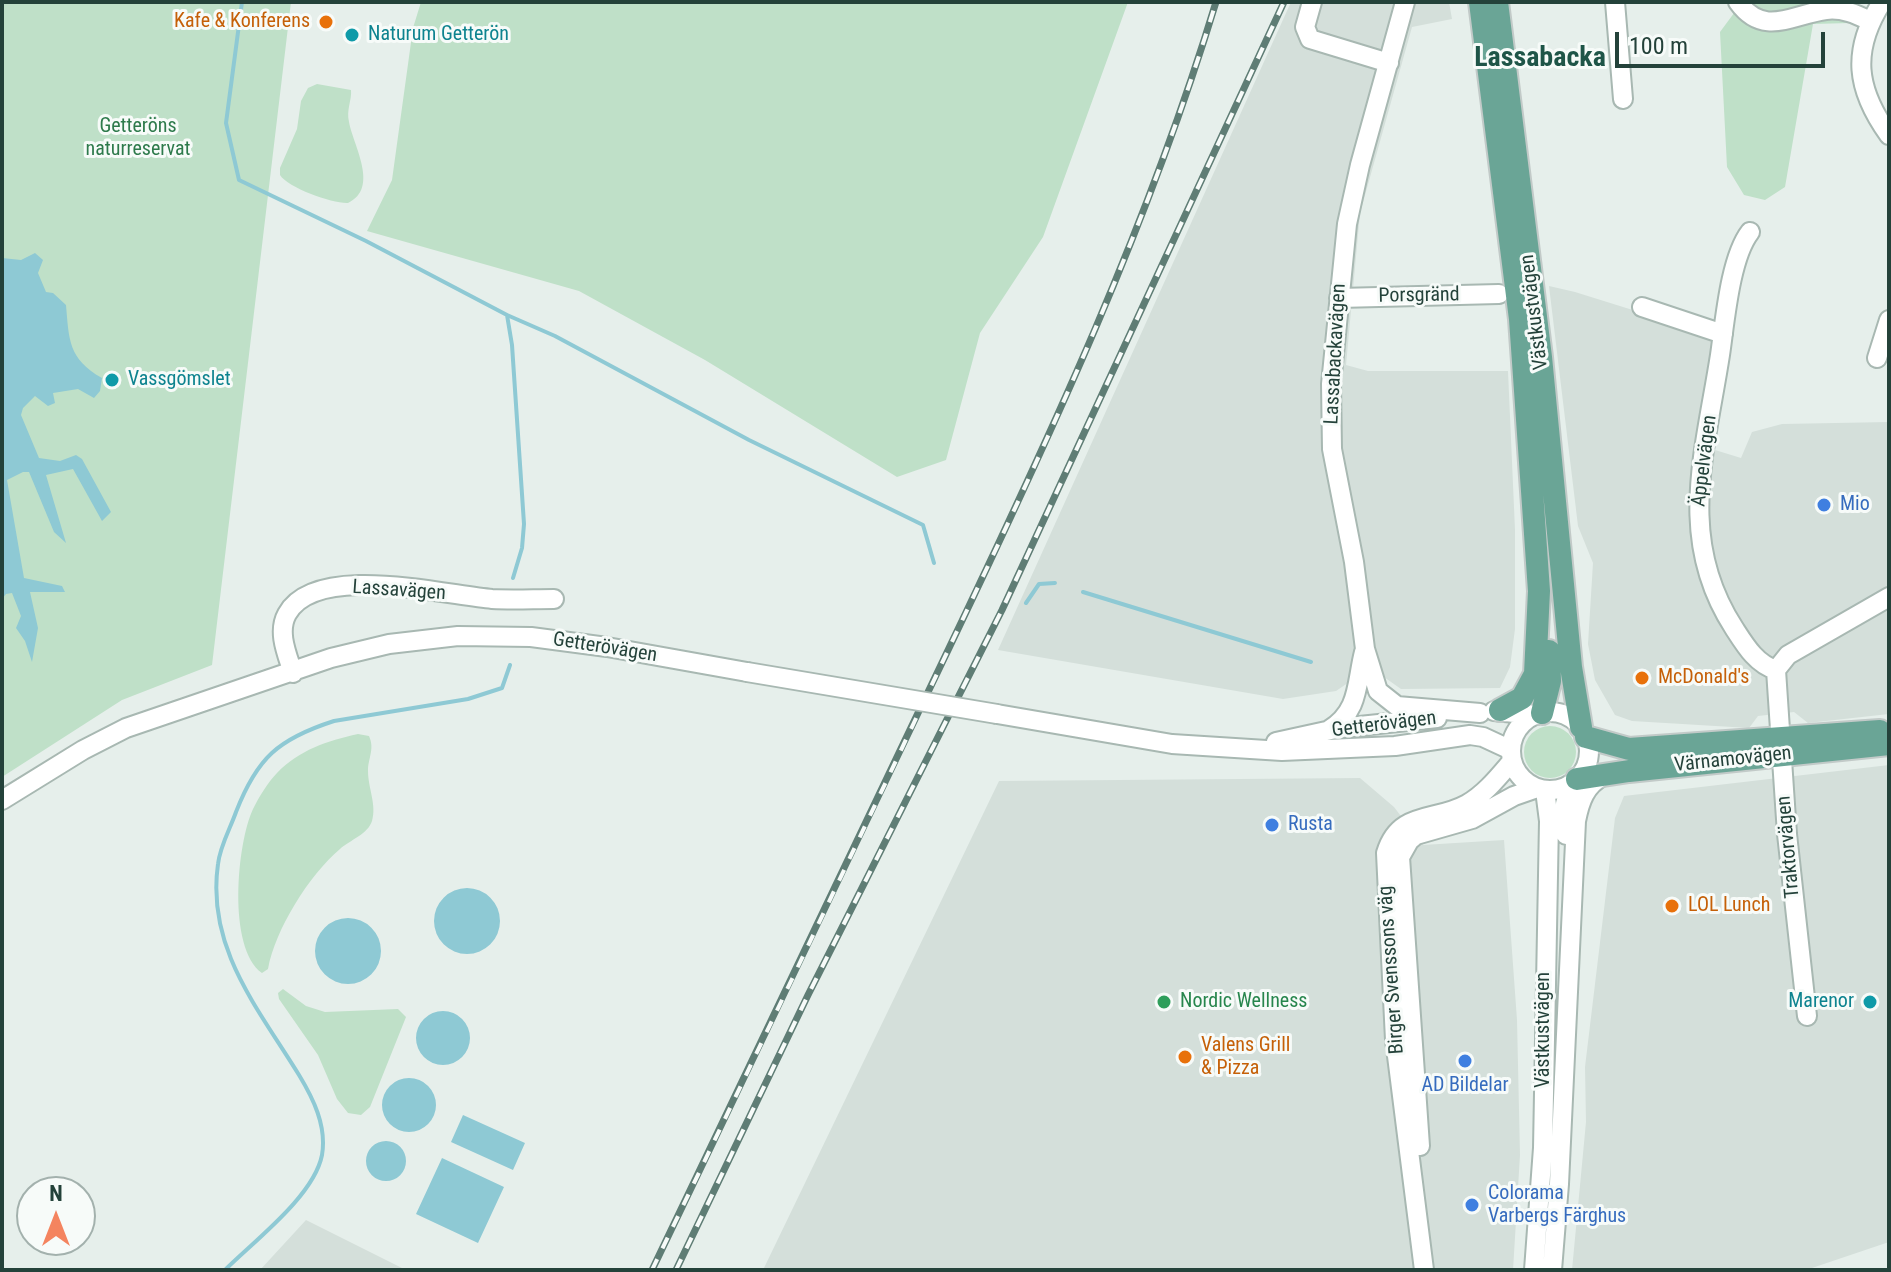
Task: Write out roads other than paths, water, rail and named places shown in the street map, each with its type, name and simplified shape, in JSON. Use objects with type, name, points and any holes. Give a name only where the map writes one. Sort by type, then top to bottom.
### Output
[{"type":"main road","name":"Västkustvägen","points":[[1480,2],[1520,319],[1539,591],[1538,659],[1533,680],[1522,698],[1490,712]]},
{"type":"main road","name":"Västkustvägen","points":[[1497,2],[1541,357],[1573,682]]},
{"type":"main road","name":"Västkustvägen","points":[[1539,591],[1551,667],[1539,714]]},
{"type":"main road","points":[[1573,682],[1583,732]]},
{"type":"main road","name":"Värnamovägen","points":[[1573,682],[1587,716],[1607,735],[1646,742],[1781,746],[1889,744]]},
{"type":"main road","name":"Värnamovägen","points":[[1574,782],[1889,730]]},
{"type":"main road","name":"Värnamovägen","points":[[1583,732],[1629,749],[1711,743]]},
{"type":"street","points":[[1312,2],[1305,27],[1310,39],[1389,63]]},
{"type":"street","name":"Lassabackavägen","points":[[1365,649],[1354,562],[1332,449],[1331,384],[1352,195],[1405,2]]},
{"type":"street","points":[[1615,2],[1623,99]]},
{"type":"street","points":[[1738,2],[1748,14],[1766,22],[1836,10],[1870,21]]},
{"type":"street","points":[[1882,2],[1870,21],[1861,50],[1863,79],[1871,106],[1889,135]]},
{"type":"street","name":"Äppelvägen","points":[[1750,232],[1737,257],[1723,334],[1700,477],[1699,535],[1711,584],[1727,616],[1754,656],[1776,670]]},
{"type":"street","name":"Porsgränd","points":[[1339,298],[1499,294]]},
{"type":"street","points":[[1642,307],[1723,334]]},
{"type":"street","points":[[1877,358],[1889,320]]},
{"type":"street","name":"Lassavägen","points":[[293,673],[285,647],[284,622],[302,597],[332,588],[381,586],[493,599],[554,599]]},
{"type":"street","points":[[1776,670],[1788,655],[1889,597]]},
{"type":"street","name":"Getterövägen","points":[[2,800],[83,750],[164,713],[331,658],[389,644],[458,636],[496,635],[571,641],[1172,744],[1282,751],[1490,712],[1539,714]]},
{"type":"street","points":[[1365,649],[1378,691],[1374,736]]},
{"type":"street","points":[[1365,649],[1358,693],[1359,709],[1374,736]]},
{"type":"street","name":"Traktorvägen","points":[[1776,670],[1787,834],[1807,1016]]},
{"type":"street","points":[[1378,691],[1397,706],[1490,712]]},
{"type":"street","points":[[1326,731],[1344,718],[1358,693]]},
{"type":"street","points":[[1539,714],[1567,716],[1583,732],[1589,746],[1587,764],[1574,782],[1559,789],[1541,789],[1521,778],[1512,756],[1513,741],[1521,725],[1539,714]]},
{"type":"street","name":"Getterövägen","points":[[1234,748],[1326,731],[1374,736],[1470,735],[1483,737],[1512,756]]},
{"type":"street","name":"Birger Svenssons väg","points":[[1424,1270],[1395,1040],[1386,853],[1389,842],[1409,822],[1465,805],[1477,798],[1512,756]]},
{"type":"street","name":"Västkustvägen","points":[[1552,1270],[1579,804],[1590,785],[1603,776]]},
{"type":"street","name":"Västkustvägen","points":[[1571,918],[1565,804],[1574,782]]},
{"type":"street","name":"Birger Svenssons väg","points":[[1422,1249],[1420,1146],[1400,857],[1416,835],[1472,819],[1514,796],[1541,789]]},
{"type":"street","name":"Västkustvägen","points":[[1534,1270],[1543,1148],[1549,821],[1541,789]]},
{"type":"water","points":[[35,253],[43,260],[38,273],[46,292],[53,293],[66,305],[70,338],[76,356],[102,378],[100,391],[94,398],[78,389],[53,393],[55,403],[48,406],[35,396],[23,408],[21,415],[39,458],[60,461],[76,455],[82,459],[111,512],[102,521],[73,469],[46,475],[66,543],[54,532],[29,472],[7,480],[24,578],[62,586],[65,592],[30,592],[38,628],[32,662],[25,641],[16,628],[21,616],[12,593],[2,599],[2,258],[21,260]]},
{"type":"water","points":[[467,888],[480,891],[490,898],[497,908],[500,921],[497,934],[490,944],[480,951],[467,954],[454,951],[444,944],[437,934],[434,921],[437,908],[444,898],[454,891]]},
{"type":"water","points":[[348,918],[361,921],[371,928],[378,938],[381,951],[378,964],[371,974],[361,981],[348,984],[335,981],[325,974],[318,964],[315,951],[318,938],[325,928],[335,921]]},
{"type":"water","points":[[443,1011],[462,1019],[470,1038],[462,1057],[443,1065],[424,1057],[416,1038],[424,1019]]},
{"type":"water","points":[[409,1078],[428,1086],[436,1105],[428,1124],[409,1132],[390,1124],[382,1105],[390,1086]]},
{"type":"water","points":[[463,1115],[525,1143],[513,1170],[451,1142]]},
{"type":"water","points":[[386,1141],[400,1147],[406,1161],[400,1175],[386,1181],[372,1175],[366,1161],[372,1147]]},
{"type":"water","points":[[442,1158],[504,1187],[478,1243],[416,1214]]},
{"type":"waterway","points":[[242,2],[226,123],[239,180],[366,241],[507,315],[512,345],[524,524],[522,548],[513,578]]},
{"type":"waterway","points":[[507,315],[555,336],[749,440],[923,525],[934,563]]},
{"type":"waterway","points":[[1026,603],[1039,584],[1055,583]]},
{"type":"waterway","points":[[1083,592],[1311,662]]},
{"type":"waterway","points":[[225,1270],[266,1232],[308,1186],[317,1171],[323,1144],[321,1123],[314,1103],[252,1001],[228,950],[220,923],[216,894],[219,857],[244,793],[261,764],[298,735],[334,721],[468,699],[502,688],[510,665]]},
{"type":"railway","points":[[652,1270],[876,803],[1060,409],[1160,168],[1216,2]]},
{"type":"railway","points":[[676,1270],[808,995],[1002,610],[1284,2]]},
{"type":"place","name":"Kafe & Konferens","points":[[326,22]]},
{"type":"place","name":"Naturum Getterön","points":[[352,35]]},
{"type":"place","name":"Vassgömslet","points":[[112,380]]},
{"type":"place","name":"Mio","points":[[1824,505]]},
{"type":"place","name":"McDonald's","points":[[1642,678]]},
{"type":"place","name":"Rusta","points":[[1272,825]]},
{"type":"place","name":"LOL Lunch","points":[[1672,906]]},
{"type":"place","name":"Nordic Wellness","points":[[1164,1002]]},
{"type":"place","name":"Marenor","points":[[1870,1002]]},
{"type":"place","name":"Valens Grill & Pizza","points":[[1185,1057]]},
{"type":"place","name":"AD Bildelar","points":[[1465,1061]]},
{"type":"place","name":"Colorama Varbergs Färghus","points":[[1472,1205]]},
{"type":"district","name":"Lassabacka","points":[[1540,59]]},
{"type":"park label","name":"Getteröns naturreservat","points":[[138,138]]}]
